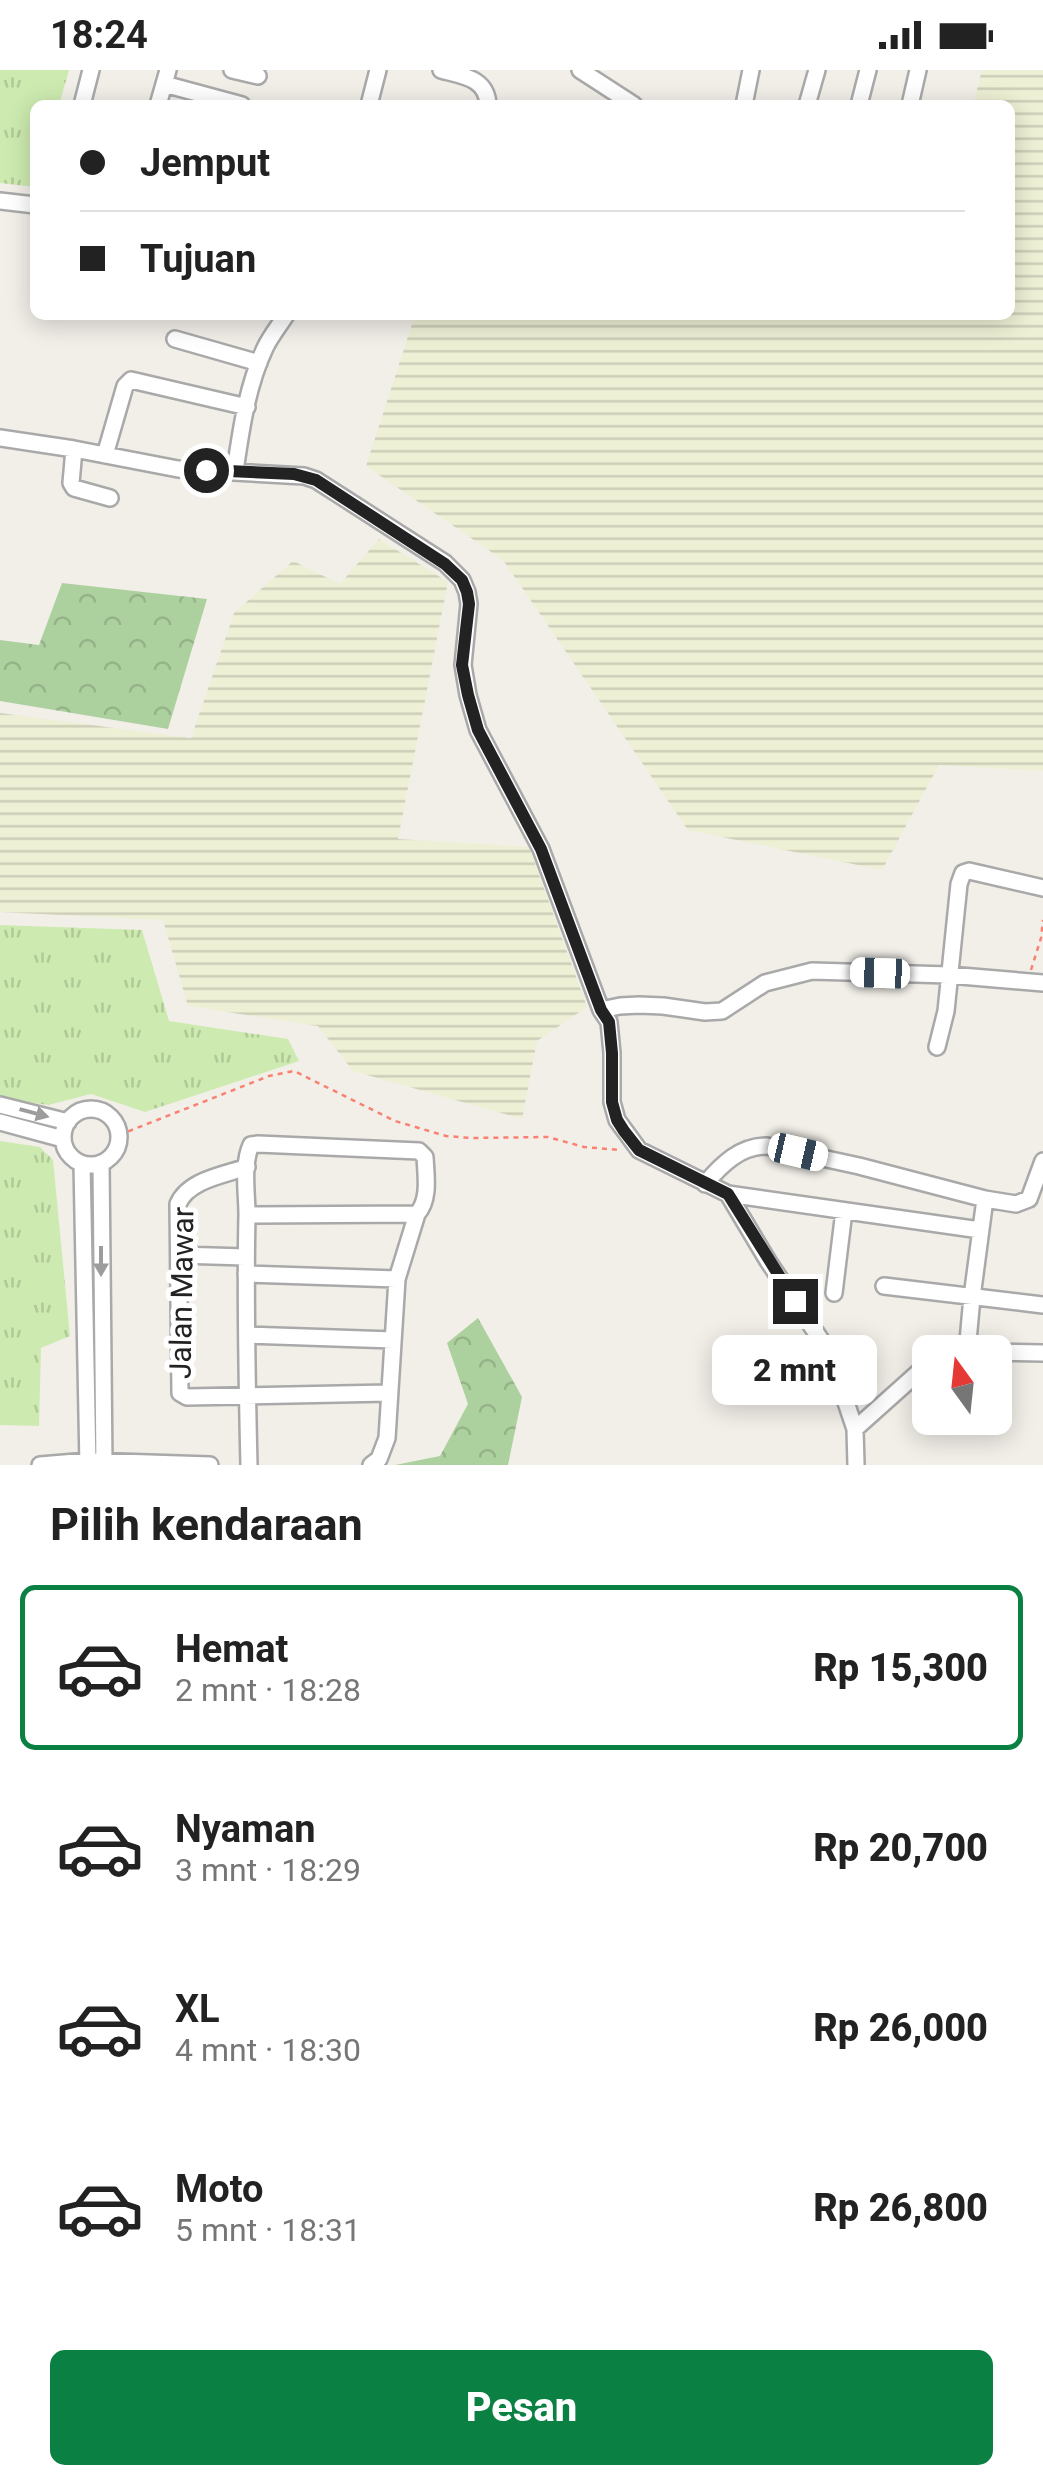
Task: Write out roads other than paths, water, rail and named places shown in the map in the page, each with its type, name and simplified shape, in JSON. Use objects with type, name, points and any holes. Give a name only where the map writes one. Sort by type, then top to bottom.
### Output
[{"type":"street","points":[[83,100],[91,70]]},
{"type":"street","points":[[232,70],[258,76]]},
{"type":"street","points":[[370,100],[378,70]]},
{"type":"street","points":[[441,70],[474,78],[486,91],[487,100]]},
{"type":"street","points":[[580,70],[629,100]]},
{"type":"street","points":[[745,100],[751,70]]},
{"type":"street","points":[[809,100],[817,70]]},
{"type":"street","points":[[860,100],[868,70]]},
{"type":"street","points":[[911,100],[918,70]]},
{"type":"street","points":[[166,77],[228,100]]},
{"type":"street","points":[[0,201],[30,204]]},
{"type":"street","points":[[235,471],[259,363],[280,320]]},
{"type":"street","points":[[175,338],[259,363]]},
{"type":"street","points":[[106,455],[128,381],[247,407]]},
{"type":"street","points":[[0,438],[178,469],[294,474],[316,480],[445,564],[462,580],[467,592],[462,665],[478,730],[541,849],[601,1010],[609,1022],[612,1102],[617,1120],[639,1150],[728,1194],[980,1230]]},
{"type":"street","points":[[74,449],[74,488],[110,498]]},
{"type":"street","points":[[937,1047],[946,1011],[962,873],[969,871],[1043,888]]},
{"type":"street","points":[[601,1010],[663,1006],[722,1011],[764,983],[812,971],[1035,982]]},
{"type":"street","points":[[0,1105],[68,1122]]},
{"type":"street","points":[[86,1110],[100,1111],[112,1119],[119,1136],[115,1153],[101,1163],[82,1164],[70,1156],[63,1139],[68,1122],[86,1110]]},
{"type":"street","points":[[0,1122],[63,1139]]},
{"type":"street","points":[[249,1465],[246,1256],[247,1167],[252,1145],[418,1151],[425,1157],[426,1195],[396,1279],[387,1438],[379,1459],[371,1465]]},
{"type":"street","points":[[705,1184],[733,1157],[753,1146],[767,1146],[1016,1204],[1029,1199],[1043,1161]]},
{"type":"street","points":[[96,1463],[101,1163]]},
{"type":"street","points":[[82,1164],[96,1463]]},
{"type":"street","name":"Jalan Mawar","points":[[247,1167],[192,1186],[182,1194],[178,1204],[178,1255],[180,1393],[248,1397]]},
{"type":"street","points":[[728,1194],[829,1352],[855,1429],[856,1465]]},
{"type":"street","points":[[969,1335],[985,1199]]},
{"type":"street","points":[[834,1293],[844,1211]]},
{"type":"street","points":[[247,1215],[417,1214]]},
{"type":"street","points":[[178,1255],[246,1256]]},
{"type":"street","points":[[246,1274],[396,1279]]},
{"type":"street","points":[[884,1286],[1043,1305]]},
{"type":"street","points":[[246,1335],[394,1340]]},
{"type":"street","points":[[1012,1352],[1043,1353]]},
{"type":"street","points":[[855,1429],[912,1378]]},
{"type":"street","points":[[248,1397],[388,1393]]},
{"type":"street","points":[[40,1465],[210,1465]]}]
